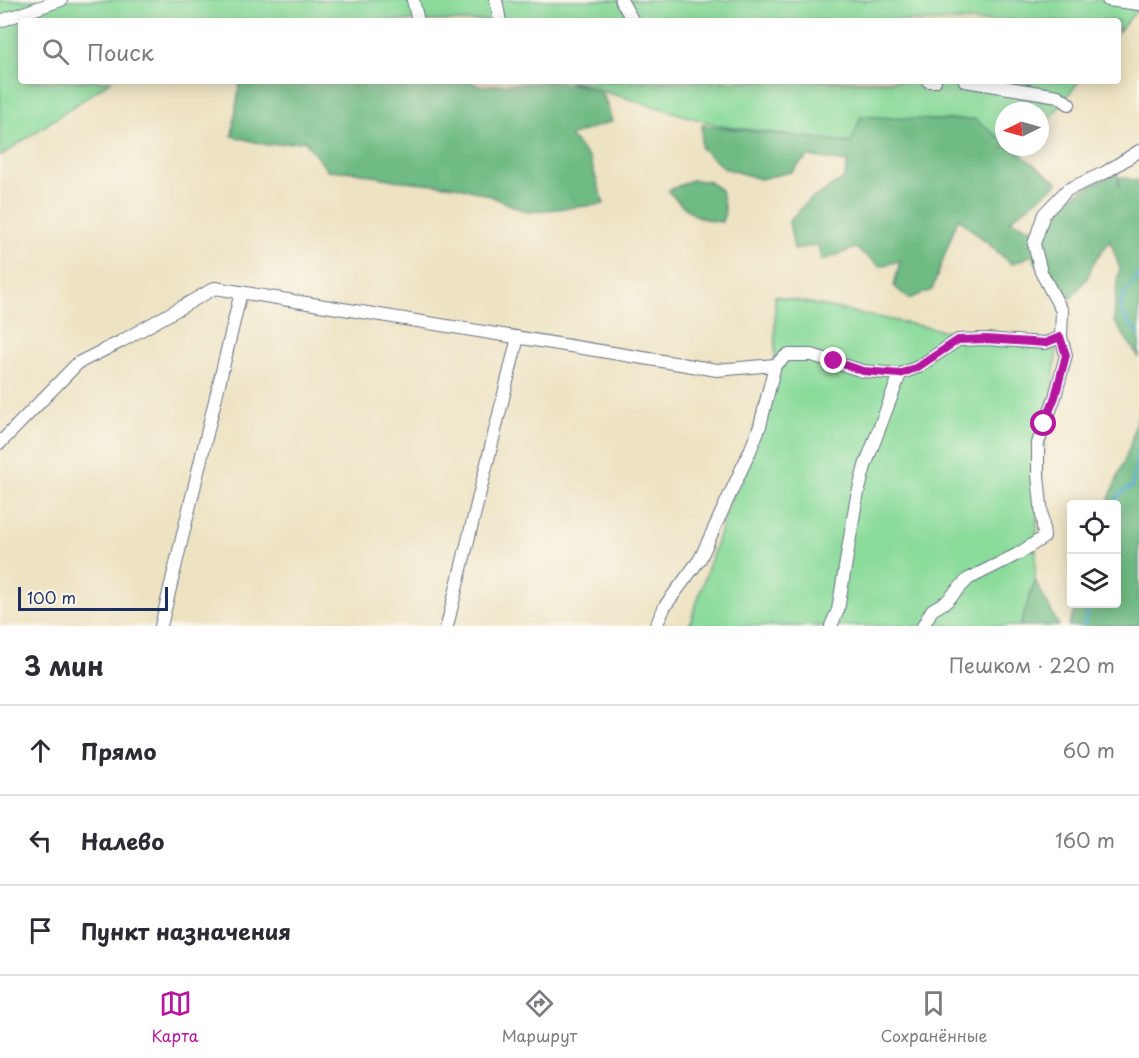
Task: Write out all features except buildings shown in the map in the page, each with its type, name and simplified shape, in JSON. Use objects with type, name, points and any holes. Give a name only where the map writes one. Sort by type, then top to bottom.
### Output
[{"type":"street","points":[[0,21],[61,0]]},
{"type":"street","points":[[413,0],[417,18]]},
{"type":"street","points":[[496,0],[499,18]]},
{"type":"street","points":[[621,0],[631,18]]},
{"type":"street","points":[[1108,0],[1139,4]]},
{"type":"street","points":[[984,84],[1058,96],[1069,104]]},
{"type":"street","points":[[923,626],[932,610],[947,601],[968,579],[1018,554],[1044,537],[1038,475],[1038,443],[1055,397],[1066,355],[1060,337],[1062,311],[1041,272],[1034,244],[1044,214],[1067,190],[1106,172],[1139,151]]},
{"type":"street","points":[[0,443],[78,363],[215,288],[717,370],[775,365],[787,355],[812,355],[863,371],[900,374],[918,367],[958,340],[986,339],[1045,343],[1060,337]]},
{"type":"street","points":[[161,626],[241,292]]},
{"type":"street","points":[[447,626],[518,337]]},
{"type":"street","points":[[656,626],[665,606],[700,559],[739,478],[760,426],[775,365]]},
{"type":"street","points":[[831,626],[838,610],[856,501],[865,466],[900,374]]},
{"type":"green space","points":[[0,0],[1139,0],[1139,8],[1121,29],[1121,18],[18,18],[18,84],[107,84],[0,156]]},
{"type":"green space","points":[[240,84],[475,84],[478,86],[573,84],[597,89],[604,97],[612,121],[570,136],[590,159],[604,204],[527,212],[488,195],[456,186],[393,180],[356,172],[327,170],[305,141],[267,145],[232,136]]},
{"type":"green space","points":[[579,84],[1077,84],[1049,120],[1049,102],[995,102],[995,156],[1022,156],[1016,164],[720,126]]},
{"type":"green space","points":[[861,116],[935,120],[974,119],[995,134],[995,156],[1023,156],[1058,183],[1010,220],[1038,232],[1064,203],[1093,184],[1117,173],[1119,187],[1120,177],[1139,181],[1139,357],[1114,321],[1120,269],[1110,240],[1095,260],[1087,278],[1071,298],[1052,292],[1032,255],[1012,264],[958,218],[932,290],[909,299],[894,286],[900,261],[880,266],[855,248],[821,261],[818,245],[794,249],[789,221],[808,201],[844,179],[848,162],[808,156],[791,172],[760,179],[724,168],[701,148],[702,125],[851,143]]},
{"type":"green space","points":[[691,180],[708,181],[721,190],[725,212],[722,222],[697,216],[668,191]]},
{"type":"green space","points":[[775,296],[960,334],[1057,350],[1038,497],[1035,580],[1020,626],[689,626],[775,365]]},
{"type":"green space","points":[[1139,410],[1139,626],[1068,626],[1076,608],[1121,608],[1121,500],[1109,500],[1130,446]]},
{"type":"green space","points":[[1035,580],[1059,626],[1020,626]]},
{"type":"waterway","points":[[1139,274],[1123,297],[1121,305],[1126,319],[1139,335]]},
{"type":"waterway","points":[[1116,500],[1132,487],[1139,444]]},
{"type":"waterway","points":[[1084,626],[1090,608]]},
{"type":"route","points":[[834,361],[863,371],[900,374],[918,367],[958,340],[986,339],[1045,343],[1060,337],[1066,355],[1055,397],[1044,424]]}]
